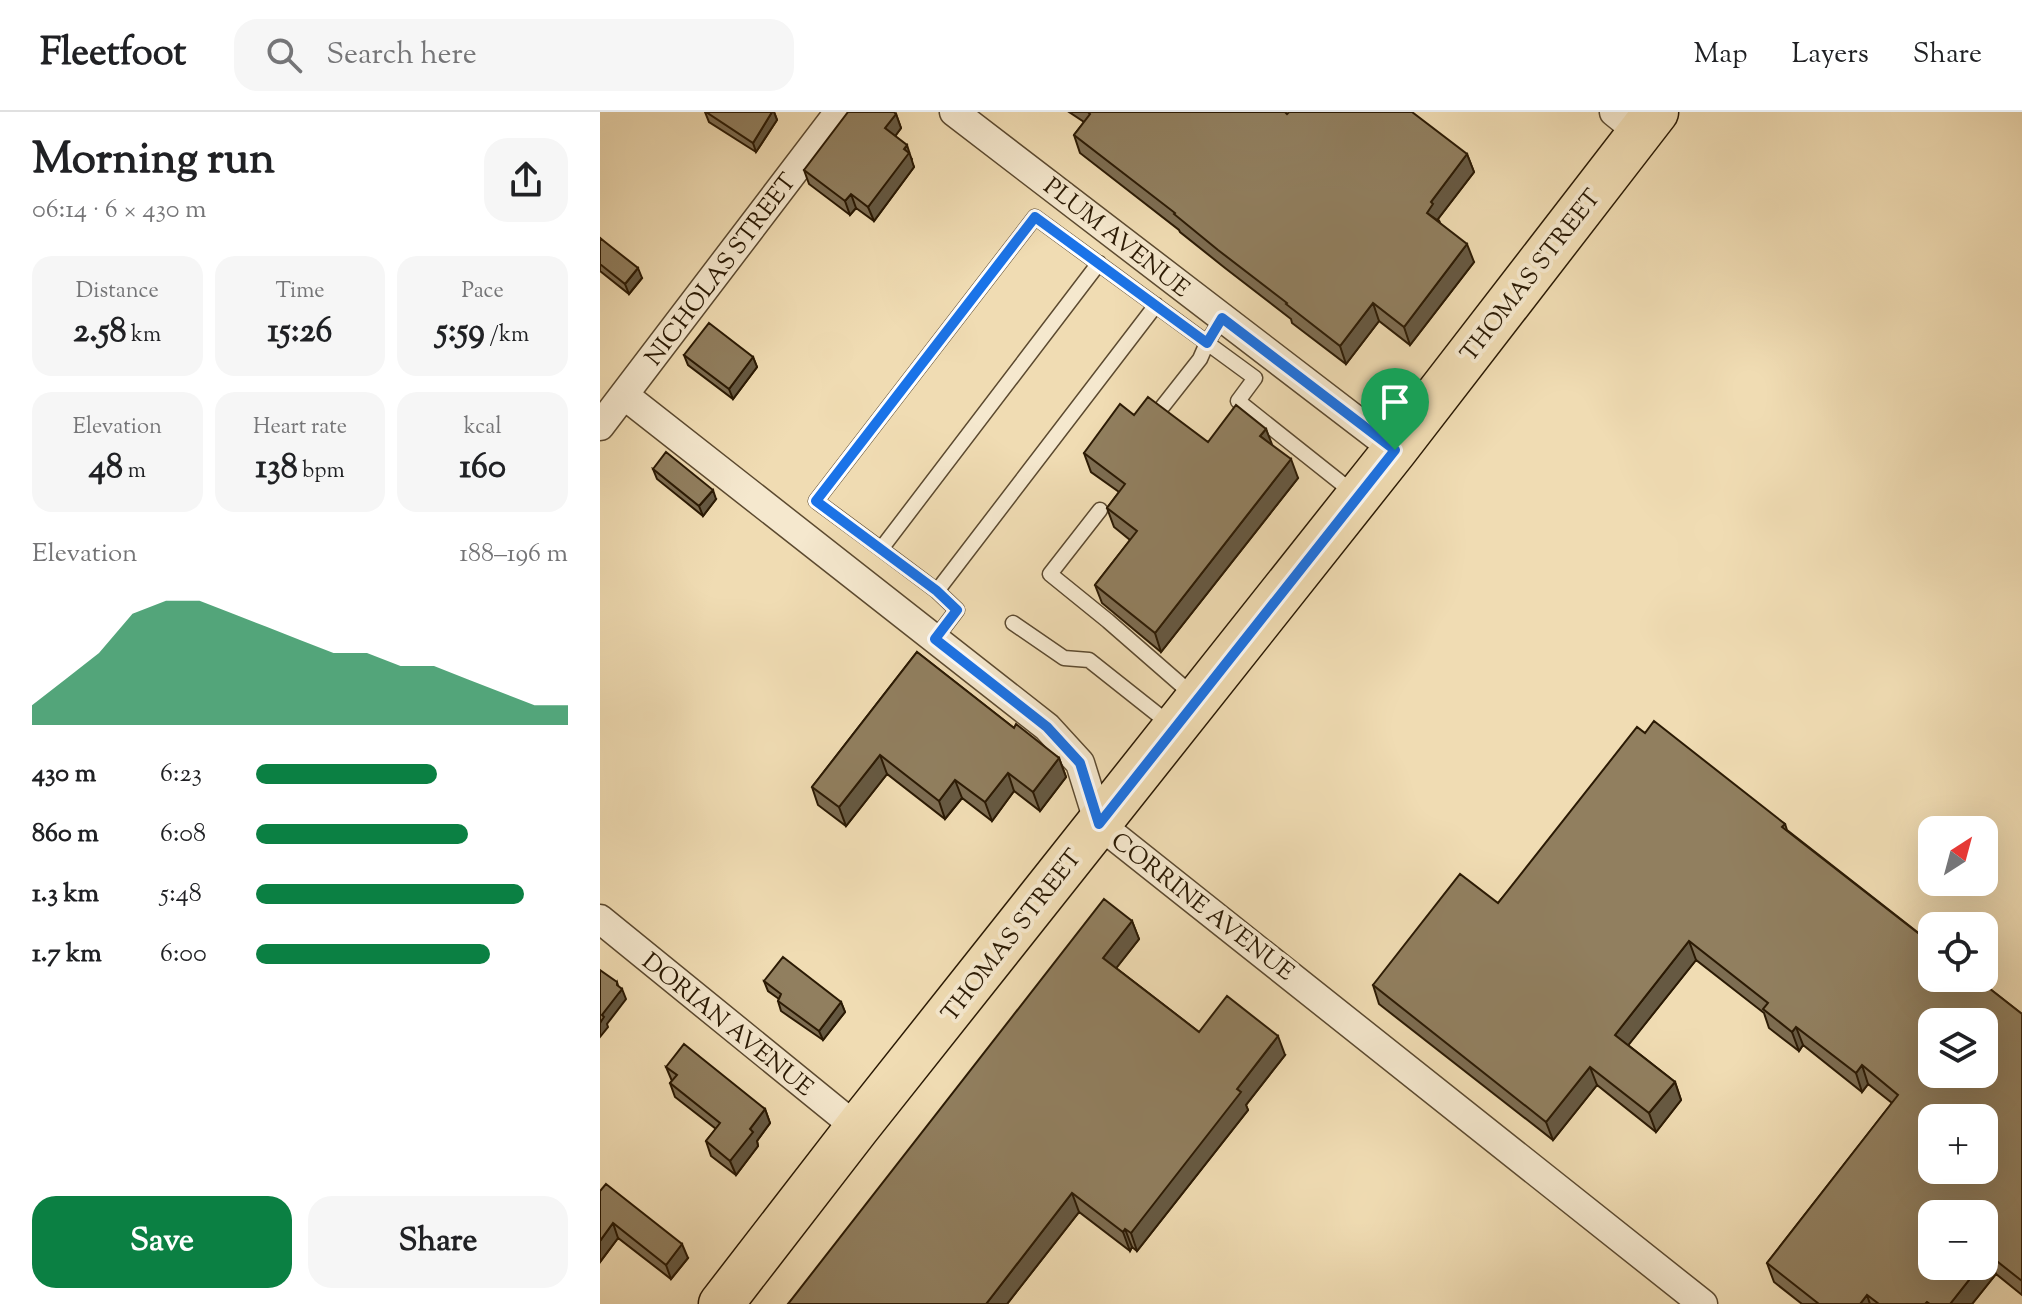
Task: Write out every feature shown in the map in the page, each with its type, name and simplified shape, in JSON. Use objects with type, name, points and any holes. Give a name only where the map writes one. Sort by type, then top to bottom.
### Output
[{"type":"main road","name":"THOMAS STREET","points":[[721,1304],[1395,450],[1637,119]]},
{"type":"street","name":"NICHOLAS STREET","points":[[600,426],[839,112]]},
{"type":"street","name":"PLUM AVENUE","points":[[954,112],[1395,450]]},
{"type":"street","name":"CORRINE AVENUE","points":[[624,395],[1047,727],[1080,763],[1099,824],[1703,1304]]},
{"type":"street","name":"DORIAN AVENUE","points":[[600,919],[857,1128]]},
{"type":"lane","points":[[935,639],[957,610],[937,591],[816,501],[1035,217],[1255,378],[1238,401],[1359,496]]},
{"type":"lane","points":[[881,549],[1099,263]]},
{"type":"lane","points":[[937,591],[1156,305]]},
{"type":"lane","points":[[1163,406],[1200,359],[1222,318]]},
{"type":"lane","points":[[1100,510],[1050,574],[1108,621],[1186,714]]},
{"type":"lane","points":[[1013,623],[1064,658],[1089,660],[1186,714]]},
{"type":"building","points":[[706,112],[772,112],[753,143]]},
{"type":"building","points":[[848,112],[894,112],[896,114],[885,128],[907,145],[904,149],[909,153],[868,207],[851,194],[845,201],[804,170]]},
{"type":"building","points":[[1088,112],[1412,112],[1467,154],[1431,202],[1433,204],[1427,213],[1467,244],[1404,327],[1373,303],[1340,346],[1074,135],[1090,114]]},
{"type":"building","points":[[600,238],[638,268],[625,284],[600,264]]},
{"type":"building","points":[[709,323],[753,357],[729,389],[684,355]]},
{"type":"building","points":[[1148,397],[1208,442],[1236,405],[1266,429],[1260,436],[1291,459],[1155,633],[1095,585],[1137,531],[1107,508],[1125,484],[1084,453],[1120,404],[1134,415]]},
{"type":"building","points":[[666,452],[713,490],[699,506],[653,469]]},
{"type":"building","points":[[917,652],[1014,728],[1016,724],[1059,758],[1033,792],[1008,773],[985,802],[955,780],[939,801],[880,755],[839,807],[812,787]]},
{"type":"building","points":[[1654,721],[1785,824],[1782,827],[1918,933],[1918,992],[1994,992],[2022,1014],[2022,1281],[1998,1262],[1998,1200],[1918,1200],[1918,1280],[1969,1280],[1950,1304],[1879,1304],[1867,1295],[1860,1304],[1819,1304],[1767,1263],[1898,1095],[1862,1065],[1856,1073],[1796,1027],[1792,1032],[1763,1009],[1768,1003],[1689,941],[1615,1035],[1675,1082],[1649,1113],[1590,1067],[1546,1122],[1373,985],[1460,874],[1498,903],[1637,727],[1645,733]]},
{"type":"building","points":[[1104,899],[1132,921],[1103,958],[1199,1032],[1227,996],[1278,1036],[1237,1089],[1241,1092],[1131,1233],[1125,1229],[1123,1232],[1072,1193],[986,1304],[788,1304]]},
{"type":"building","points":[[783,957],[841,1002],[819,1031],[778,1001],[781,994],[764,981]]},
{"type":"building","points":[[600,970],[622,989],[602,1015],[604,1017],[600,1023]]},
{"type":"building","points":[[684,1044],[765,1109],[750,1129],[753,1132],[730,1161],[706,1141],[720,1123],[670,1083],[677,1075],[666,1067]]},
{"type":"building","points":[[606,1184],[682,1244],[666,1265],[613,1223],[600,1241],[600,1191]]},
{"type":"route","points":[[1035,217],[1207,343],[1222,318],[1395,450],[1099,824],[1080,763],[1047,727],[935,639],[957,610],[937,591],[816,501],[1035,217]]}]
